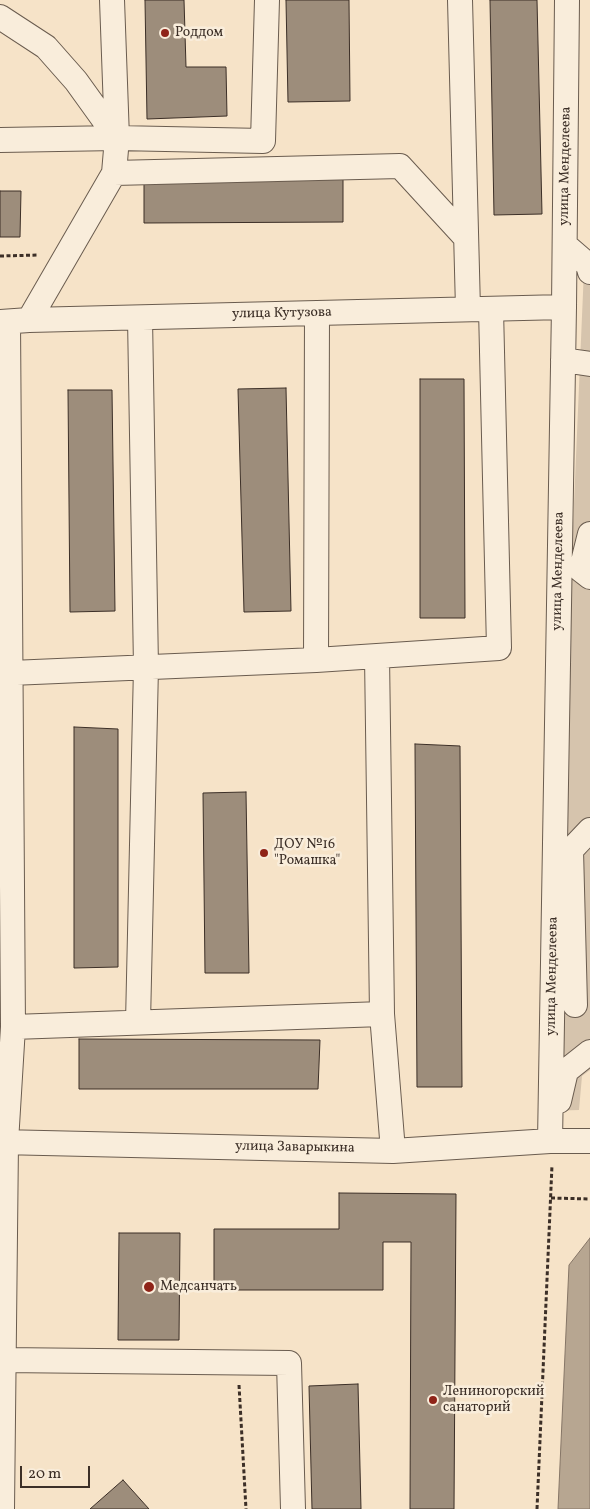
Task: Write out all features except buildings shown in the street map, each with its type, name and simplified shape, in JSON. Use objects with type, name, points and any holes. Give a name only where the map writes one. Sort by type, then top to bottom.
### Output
[{"type":"street","points":[[2,1509],[3,1142],[13,1026],[11,673],[5,536],[12,322],[67,254],[114,173],[118,138],[112,0]]},
{"type":"street","points":[[0,140],[118,138],[263,141],[267,0]]},
{"type":"street","points":[[11,673],[316,660],[499,648],[479,309],[466,238],[460,0]]},
{"type":"street","name":"улица Менделеева","points":[[550,1141],[565,245],[567,0]]},
{"type":"street","points":[[0,17],[46,47],[76,82],[118,138]]},
{"type":"street","points":[[114,173],[400,166],[466,238]]},
{"type":"street","points":[[565,245],[588,265],[590,272]]},
{"type":"street","name":"улица Кутузова","points":[[12,322],[564,307]]},
{"type":"street","points":[[316,660],[317,313]]},
{"type":"street","points":[[138,1022],[146,667],[140,318]]},
{"type":"street","points":[[562,360],[590,364]]},
{"type":"street","points":[[590,534],[581,570],[590,577]]},
{"type":"street","points":[[377,656],[382,1014],[393,1150]]},
{"type":"street","points":[[575,1004],[571,850],[590,830]]},
{"type":"street","points":[[550,1141],[566,1071],[568,1022],[582,981],[590,936]]},
{"type":"street","points":[[13,1026],[382,1014]]},
{"type":"street","points":[[566,1071],[590,1052]]},
{"type":"street","name":"улица Заварыкина","points":[[3,1142],[393,1150],[550,1141],[590,1142]]},
{"type":"street","points":[[3,1360],[289,1363],[293,1509]]},
{"type":"path","points":[[0,256],[67,254]]},
{"type":"path","points":[[538,1509],[545,1302],[553,1172]]},
{"type":"path","points":[[552,1198],[590,1199]]},
{"type":"path","points":[[238,1362],[246,1509]]},
{"type":"shaded area","points":[[585,246],[590,250],[590,1070],[582,1076],[579,1110],[548,1111]]},
{"type":"shaded area","points":[[590,1238],[590,1509],[558,1509],[569,1265]]},
{"type":"place","name":"Роддом","points":[[165,33]]},
{"type":"place","name":"ДОУ №16 \"Ромашка\"","points":[[264,853]]},
{"type":"place","name":"Медсанчать","points":[[149,1287]]},
{"type":"place","name":"Лениногорский санаторий","points":[[433,1400]]}]
